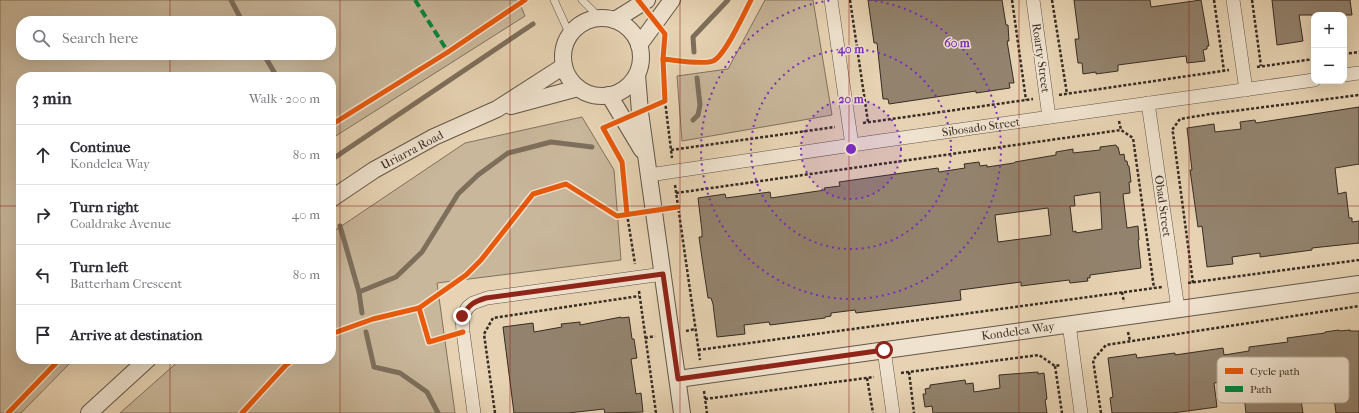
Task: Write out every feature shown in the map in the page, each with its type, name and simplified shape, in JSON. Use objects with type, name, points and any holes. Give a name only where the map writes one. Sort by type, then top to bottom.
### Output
[{"type":"street","points":[[607,19],[625,26],[633,34],[639,44],[641,55],[640,65],[630,85],[620,92],[598,96],[578,88],[569,78],[564,66],[563,55],[565,45],[570,35],[578,26],[588,21],[607,19],[647,0]]},
{"type":"street","points":[[639,44],[672,0]]},
{"type":"street","points":[[831,0],[852,145]]},
{"type":"street","name":"Roarty Street","points":[[1033,0],[1049,117]]},
{"type":"street","points":[[1233,0],[1246,90]]},
{"type":"street","name":"Uriarra Road","points":[[336,197],[374,170],[434,137],[497,109],[564,66]]},
{"type":"street","points":[[1347,75],[1359,73]]},
{"type":"street","points":[[636,75],[682,413]]},
{"type":"street","name":"Sibosado Street","points":[[649,175],[1311,80]]},
{"type":"street","name":"Uriarra Road","points":[[497,109],[578,88]]},
{"type":"street","points":[[609,95],[646,156]]},
{"type":"street","name":"Obad Street","points":[[1148,103],[1178,309]]},
{"type":"street","points":[[474,413],[462,316],[468,307],[473,303],[486,298],[663,274]]},
{"type":"street","name":"Kondelea Way","points":[[678,379],[1359,284]]},
{"type":"street","points":[[1069,324],[1081,413]]},
{"type":"street","points":[[884,350],[893,413]]},
{"type":"street","points":[[89,413],[143,364]]},
{"type":"lane","points":[[554,0],[570,35]]},
{"type":"lane","points":[[582,0],[607,19]]},
{"type":"path","points":[[850,0],[868,122]]},
{"type":"path","points":[[1012,0],[1026,100]]},
{"type":"path","points":[[1052,0],[1067,94]]},
{"type":"path","points":[[1214,0],[1224,71]]},
{"type":"path","points":[[1252,0],[1261,66]]},
{"type":"path","points":[[1347,54],[1359,52]]},
{"type":"path","points":[[671,150],[1311,59]]},
{"type":"path","points":[[664,94],[673,172],[707,413]]},
{"type":"path","points":[[1359,95],[1180,119],[1172,130],[1193,283],[1359,260]]},
{"type":"path","points":[[640,112],[665,101]]},
{"type":"path","points":[[676,193],[1121,130],[1133,138],[1137,162],[1154,288],[698,350]]},
{"type":"path","points":[[627,207],[625,215],[637,277],[656,413]]},
{"type":"path","points":[[625,215],[678,207]]},
{"type":"path","points":[[495,413],[484,334],[493,318],[639,296]]},
{"type":"path","points":[[1101,413],[1093,360],[1106,345],[1359,306]]},
{"type":"path","points":[[1038,355],[1055,366],[1062,413]]},
{"type":"path","points":[[909,372],[914,413]]},
{"type":"path","points":[[868,378],[873,413]]},
{"type":"shaded area","points":[[0,0],[518,0],[525,16],[336,136],[336,72],[16,72],[16,364],[69,364],[21,413],[0,413]]},
{"type":"shaded area","points":[[765,0],[813,0],[832,115],[682,141],[677,76],[728,69]]},
{"type":"shaded area","points":[[582,117],[614,170],[621,260],[437,283],[455,413],[120,413],[175,364],[336,364],[336,230],[465,143]]},
{"type":"building","points":[[868,0],[1002,0],[1006,25],[1008,25],[1009,41],[1007,41],[1014,83],[1009,83],[1010,88],[976,93],[976,91],[889,104],[888,99],[883,99],[877,43],[874,43]]},
{"type":"building","points":[[1074,0],[1150,0],[1151,7],[1201,0],[1209,46],[1207,46],[1207,49],[1203,50],[1205,61],[1187,63],[1186,56],[1118,65],[1118,71],[1083,74],[1082,63],[1078,63],[1076,48],[1075,39],[1079,39]]},
{"type":"building","points":[[1272,0],[1350,0],[1352,15],[1347,15],[1347,12],[1311,12],[1311,15],[1299,15],[1303,41],[1277,45]]},
{"type":"building","points":[[1359,107],[1359,164],[1335,168],[1338,194],[1346,192],[1349,218],[1352,218],[1352,222],[1359,221],[1359,243],[1312,248],[1312,250],[1260,257],[1260,253],[1232,257],[1233,264],[1207,267],[1202,226],[1198,227],[1190,170],[1192,170],[1187,128],[1214,124],[1215,132],[1241,129],[1240,122],[1255,120],[1256,123]]},
{"type":"building","points":[[1116,145],[1120,155],[1124,154],[1125,161],[1127,161],[1129,166],[1131,182],[1129,182],[1130,193],[1123,194],[1127,228],[1138,226],[1141,268],[1090,275],[1090,278],[1087,278],[1088,281],[1070,283],[1069,280],[1021,286],[1021,282],[960,290],[961,300],[856,313],[855,310],[831,313],[831,316],[825,318],[770,325],[769,322],[744,325],[745,334],[717,337],[713,304],[711,298],[708,298],[699,237],[702,237],[702,231],[698,198],[725,194],[726,198],[770,192],[771,198],[825,190],[824,188],[840,186],[839,182],[938,168],[939,172],[965,168],[964,164],[979,162],[980,166],[987,165],[987,167],[1056,155],[1056,152],[1073,149],[1073,153],[1100,150],[1100,147]],"holes":[[[1100,192],[1102,229],[1076,233],[1076,231],[1073,232],[1070,206],[1075,206],[1074,196]],[[1048,208],[1051,235],[998,242],[995,215]]]},
{"type":"building","points":[[621,317],[629,317],[632,339],[634,339],[637,358],[631,359],[636,394],[641,393],[643,412],[605,413],[604,409],[568,413],[514,413],[503,327],[533,323],[534,332],[562,327],[561,324],[580,322],[580,325]]},
{"type":"building","points":[[1339,330],[1359,331],[1359,413],[1336,413],[1335,403],[1349,403],[1349,357],[1217,357],[1217,383],[1214,383],[1217,407],[1172,413],[1112,413],[1110,398],[1113,397],[1108,358],[1136,354],[1137,358],[1175,353],[1175,355],[1223,348],[1224,355],[1249,351],[1249,347],[1288,342],[1287,338]]},
{"type":"building","points":[[1038,372],[1038,374],[1044,373],[1047,413],[933,413],[932,406],[925,407],[923,394],[926,394],[925,389],[930,388],[930,385],[965,380],[966,384],[973,383],[974,392],[1000,388],[999,375]]},
{"type":"building","points":[[1245,403],[1301,403],[1303,413],[1246,413]]},
{"type":"waterway","points":[[231,0],[239,16]]},
{"type":"waterway","points":[[694,52],[693,37],[728,0]]},
{"type":"waterway","points":[[336,157],[533,24]]},
{"type":"waterway","points":[[267,60],[274,72]]},
{"type":"waterway","points":[[693,120],[698,115],[700,105],[697,78]]},
{"type":"waterway","points":[[362,313],[359,292],[396,277],[422,252],[458,194],[478,175],[508,153],[551,142],[592,147]]},
{"type":"waterway","points":[[340,226],[359,292]]},
{"type":"waterway","points":[[366,332],[374,367],[400,373],[427,392],[438,413]]},
{"type":"marked path","points":[[415,0],[448,52]]},
{"type":"cycle path","points":[[336,122],[448,52],[525,0]]},
{"type":"cycle path","points":[[638,0],[665,34],[663,59]]},
{"type":"cycle path","points":[[627,214],[622,162],[603,128],[665,101],[663,59],[703,63],[713,61],[718,57],[728,43],[751,0]]},
{"type":"cycle path","points":[[463,332],[429,342],[419,308],[466,275],[481,260],[533,194],[566,184],[617,216],[678,207]]},
{"type":"cycle path","points":[[336,332],[373,319],[419,308]]},
{"type":"cycle path","points":[[8,413],[55,364]]},
{"type":"cycle path","points":[[242,413],[287,364]]},
{"type":"route","points":[[462,316],[468,307],[473,303],[486,298],[663,274],[678,379],[884,350]]}]
